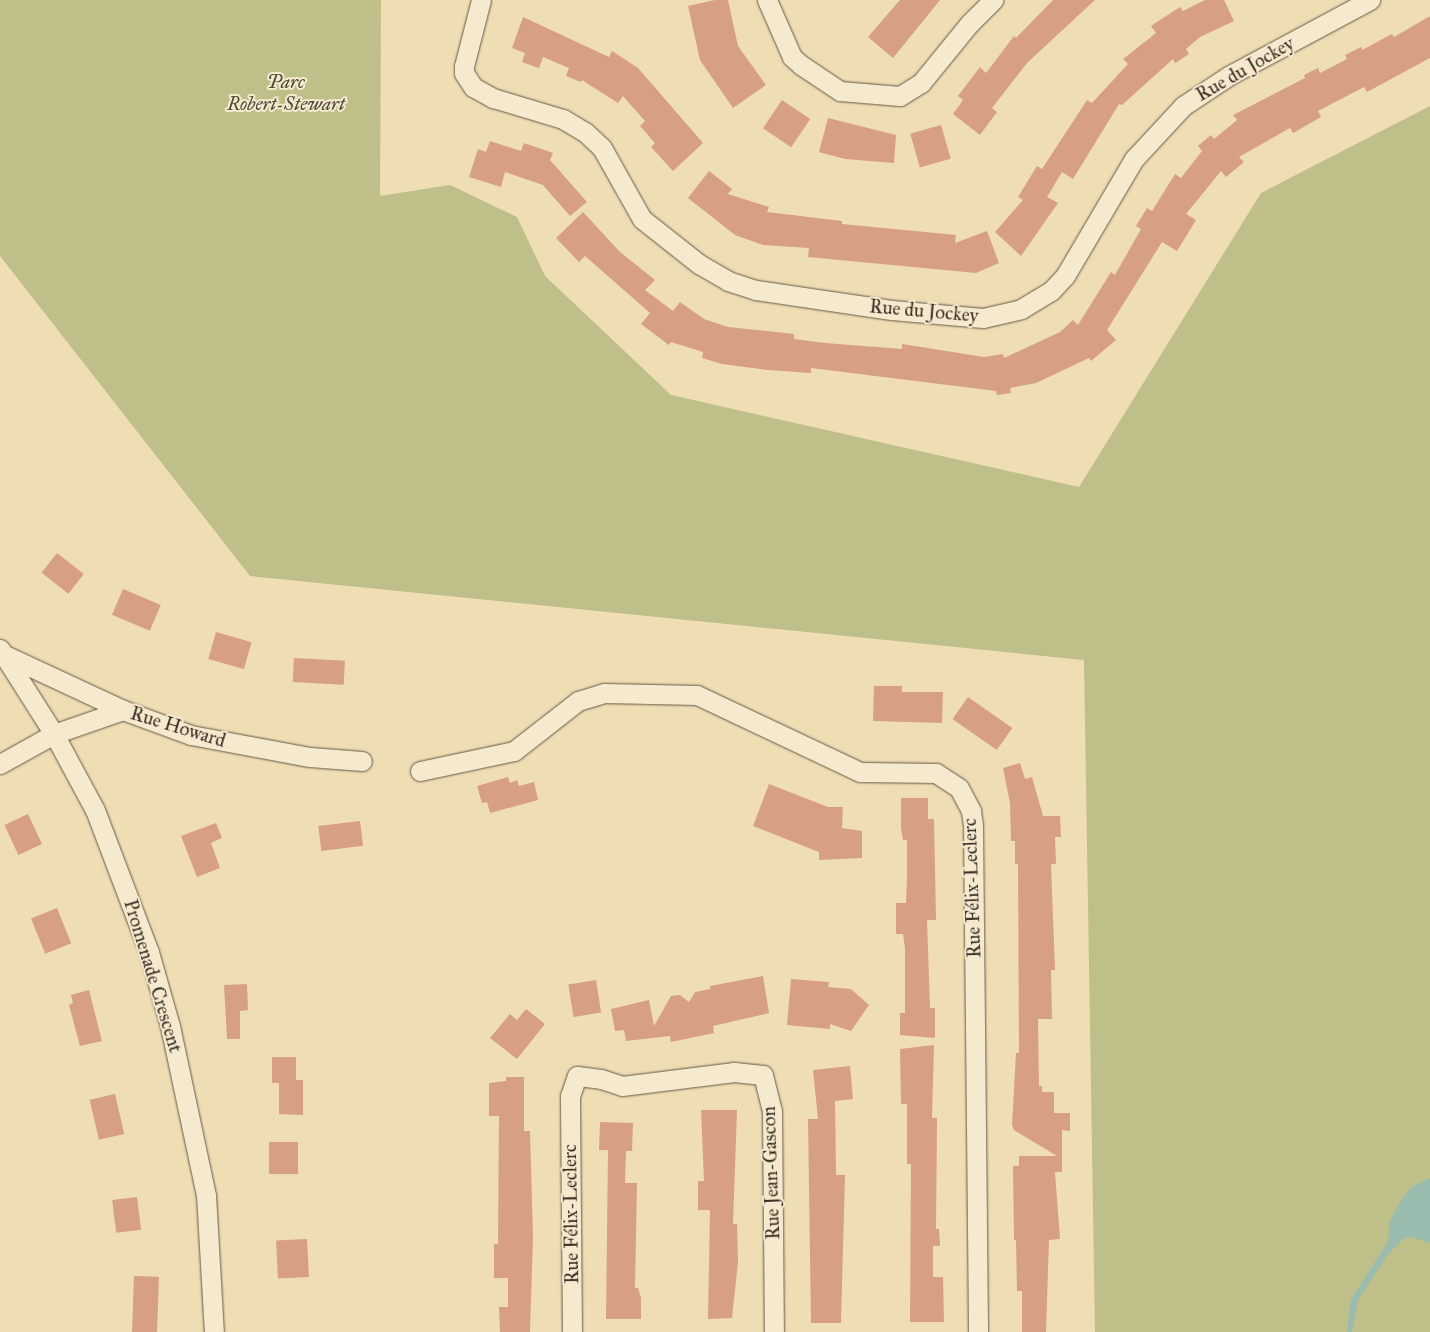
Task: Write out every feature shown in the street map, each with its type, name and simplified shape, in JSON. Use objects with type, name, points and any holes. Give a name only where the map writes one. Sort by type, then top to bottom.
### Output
[{"type":"street","name":"Rue du Jockey","points":[[481,0],[466,51],[464,73],[473,87],[493,98],[563,119],[585,132],[602,148],[642,219],[699,264],[728,282],[756,290],[892,310],[983,318],[1021,310],[1051,292],[1065,276],[1134,159],[1182,106],[1230,75],[1370,0]]},
{"type":"street","points":[[767,0],[792,56],[801,65],[840,91],[900,96],[921,83],[970,23],[993,0]]},
{"type":"street","name":"Rue Howard","points":[[2,652],[123,710],[199,736],[310,757],[362,761]]},
{"type":"street","name":"Promenade Crescent","points":[[2,652],[54,734],[95,810],[149,952],[170,1026],[206,1195],[214,1332]]},
{"type":"street","name":"Rue Félix-Leclerc","points":[[420,770],[514,750],[578,701],[604,693],[697,695],[860,772],[936,773],[959,788],[971,811],[973,826],[978,1332]]},
{"type":"street","points":[[0,764],[54,734],[123,710]]},
{"type":"street","name":"Rue Jean-Gascon","points":[[570,1096],[577,1076],[601,1079],[622,1086],[734,1072],[763,1075],[772,1111],[774,1332]]},
{"type":"street","name":"Rue Félix-Leclerc","points":[[570,1096],[572,1332]]},
{"type":"green space","name":"Parc Robert-Stewart","points":[[0,0],[381,0],[380,196],[450,185],[517,217],[545,276],[671,395],[1079,487],[1261,193],[1430,106],[1430,1332],[1095,1332],[1084,660],[250,576],[0,256]]},
{"type":"shaded area","points":[[1430,1178],[1430,1243],[1413,1237],[1403,1239],[1388,1254],[1358,1300],[1352,1332],[1347,1332],[1351,1299],[1388,1242],[1390,1221],[1399,1204],[1410,1188]]},
{"type":"building","points":[[715,0],[728,0],[738,46],[766,85],[733,108],[700,60],[688,6]]},
{"type":"building","points":[[900,0],[940,0],[893,58],[868,37]]},
{"type":"building","points":[[1053,0],[1095,0],[1027,63],[992,108],[997,112],[980,135],[953,114],[963,100],[958,96],[980,67],[986,73],[1014,36],[1016,38]]},
{"type":"building","points":[[1205,0],[1224,0],[1234,21],[1200,37],[1186,49],[1189,54],[1175,63],[1173,59],[1122,105],[1119,104],[1073,179],[1062,172],[1047,197],[1058,203],[1021,256],[995,232],[1023,200],[1018,197],[1037,166],[1042,169],[1087,100],[1092,103],[1128,64],[1123,59],[1156,33],[1151,26],[1180,7],[1183,11]]},
{"type":"building","points":[[1430,16],[1430,58],[1367,92],[1364,87],[1318,111],[1321,117],[1293,133],[1290,128],[1239,157],[1244,162],[1226,177],[1221,171],[1186,214],[1196,220],[1177,251],[1162,242],[1107,330],[1116,340],[1091,361],[1089,358],[1036,383],[1010,388],[1011,393],[997,395],[996,391],[811,368],[811,373],[768,370],[722,364],[702,358],[703,352],[671,342],[669,345],[641,324],[650,313],[585,256],[579,262],[556,238],[583,212],[620,252],[655,280],[645,290],[673,311],[680,302],[704,319],[728,327],[794,334],[794,339],[825,343],[902,349],[902,344],[984,357],[1003,354],[1004,358],[1060,332],[1073,320],[1078,325],[1111,272],[1115,275],[1141,229],[1136,226],[1147,208],[1152,211],[1175,174],[1181,178],[1202,151],[1198,146],[1211,135],[1214,139],[1237,120],[1233,115],[1305,78],[1304,75],[1318,68],[1320,73],[1347,59],[1345,55],[1361,47],[1362,50],[1392,34],[1394,37]]},
{"type":"building","points":[[523,17],[609,57],[612,51],[638,68],[703,143],[673,171],[651,147],[655,143],[640,126],[645,121],[623,96],[618,103],[582,80],[581,82],[566,76],[569,68],[543,57],[539,68],[522,62],[525,53],[512,48]]},
{"type":"building","points":[[782,100],[810,119],[791,147],[763,128]]},
{"type":"building","points":[[828,118],[896,135],[894,163],[845,159],[819,152]]},
{"type":"building","points":[[941,125],[951,159],[920,167],[910,134]]},
{"type":"building","points":[[490,141],[521,151],[524,143],[553,153],[550,160],[587,202],[570,216],[543,185],[505,172],[501,187],[469,177],[478,149],[486,152]]},
{"type":"building","points":[[709,171],[732,189],[728,194],[769,207],[767,212],[842,221],[842,224],[956,235],[955,243],[987,231],[999,263],[976,273],[808,257],[809,248],[763,245],[735,235],[688,198]]},
{"type":"building","points":[[57,553],[84,574],[68,594],[42,573]]},
{"type":"building","points":[[123,589],[161,605],[150,631],[112,615]]},
{"type":"building","points":[[216,632],[252,642],[244,669],[208,659]]},
{"type":"building","points":[[294,658],[345,661],[344,685],[293,682]]},
{"type":"building","points":[[874,686],[902,686],[902,692],[943,692],[942,723],[873,721]]},
{"type":"building","points":[[968,697],[1012,728],[997,750],[953,719]]},
{"type":"building","points":[[1020,763],[1025,779],[1032,777],[1043,816],[1060,816],[1061,837],[1055,837],[1056,864],[1051,864],[1055,970],[1051,970],[1052,1019],[1038,1019],[1039,1086],[1042,1086],[1042,1092],[1054,1092],[1054,1113],[1070,1113],[1070,1131],[1062,1130],[1062,1172],[1055,1172],[1060,1239],[1049,1240],[1046,1332],[1022,1332],[1022,1291],[1017,1291],[1016,1240],[1014,1240],[1013,1166],[1019,1166],[1019,1156],[1057,1156],[1014,1130],[1012,1125],[1016,1053],[1019,1053],[1018,864],[1015,864],[1015,841],[1011,841],[1010,803],[1003,768]]},
{"type":"building","points":[[508,777],[510,783],[517,780],[519,786],[534,782],[538,800],[490,813],[487,802],[482,803],[477,786]]},
{"type":"building","points":[[769,784],[828,807],[843,807],[842,828],[862,831],[862,858],[819,860],[819,852],[753,826]]},
{"type":"building","points":[[901,798],[928,798],[928,819],[934,819],[936,920],[927,920],[930,1008],[935,1008],[935,1038],[900,1035],[900,1013],[905,1013],[905,948],[903,934],[896,934],[896,903],[906,903],[907,880],[907,840],[903,840],[901,828]]},
{"type":"building","points":[[28,814],[42,844],[18,855],[4,825]]},
{"type":"building","points":[[360,821],[363,846],[321,851],[318,826]]},
{"type":"building","points":[[216,823],[222,838],[211,843],[220,868],[197,877],[181,836]]},
{"type":"building","points":[[57,908],[71,943],[45,954],[31,918]]},
{"type":"building","points":[[763,976],[769,1013],[713,1026],[714,1033],[671,1042],[670,1036],[626,1041],[624,1030],[615,1031],[611,1009],[649,1000],[654,1026],[671,996],[680,995],[689,1002],[695,992],[710,989],[710,986]]},
{"type":"building","points":[[791,979],[829,982],[828,987],[851,989],[869,1005],[851,1031],[830,1024],[830,1029],[787,1025]]},
{"type":"building","points":[[596,980],[601,1013],[574,1017],[568,984]]},
{"type":"building","points":[[247,984],[248,1010],[240,1011],[240,1039],[227,1039],[224,985]]},
{"type":"building","points":[[89,990],[102,1041],[80,1046],[69,1005],[73,1003],[71,995]]},
{"type":"building","points":[[526,1009],[545,1024],[517,1059],[490,1038],[510,1014],[517,1020]]},
{"type":"building","points":[[934,1045],[932,1118],[937,1118],[936,1229],[939,1229],[940,1246],[933,1246],[933,1277],[943,1277],[944,1322],[910,1322],[911,1164],[907,1164],[907,1104],[901,1104],[900,1049]]},
{"type":"building","points":[[272,1057],[296,1057],[296,1080],[303,1080],[303,1115],[279,1114],[279,1083],[272,1083]]},
{"type":"building","points":[[850,1066],[853,1099],[835,1101],[836,1175],[845,1175],[841,1323],[811,1323],[808,1119],[818,1119],[813,1070]]},
{"type":"building","points":[[506,1077],[524,1077],[524,1131],[530,1131],[533,1237],[530,1332],[500,1332],[499,1307],[508,1307],[508,1278],[494,1278],[494,1244],[498,1244],[499,1116],[489,1116],[489,1083],[506,1081]]},
{"type":"building","points":[[115,1094],[124,1134],[99,1140],[90,1100]]},
{"type":"building","points":[[701,1110],[737,1110],[733,1224],[737,1224],[738,1262],[732,1318],[708,1319],[710,1210],[698,1210],[698,1181],[704,1181]]},
{"type":"building","points":[[600,1122],[633,1123],[632,1151],[626,1151],[625,1183],[637,1183],[635,1288],[638,1288],[641,1298],[641,1319],[606,1319],[608,1150],[599,1150]]},
{"type":"building","points":[[269,1142],[298,1142],[298,1174],[269,1174]]},
{"type":"building","points":[[137,1197],[141,1230],[116,1233],[112,1200]]},
{"type":"building","points":[[307,1239],[309,1277],[278,1279],[276,1241]]},
{"type":"building","points":[[134,1276],[159,1277],[157,1332],[132,1332]]}]
